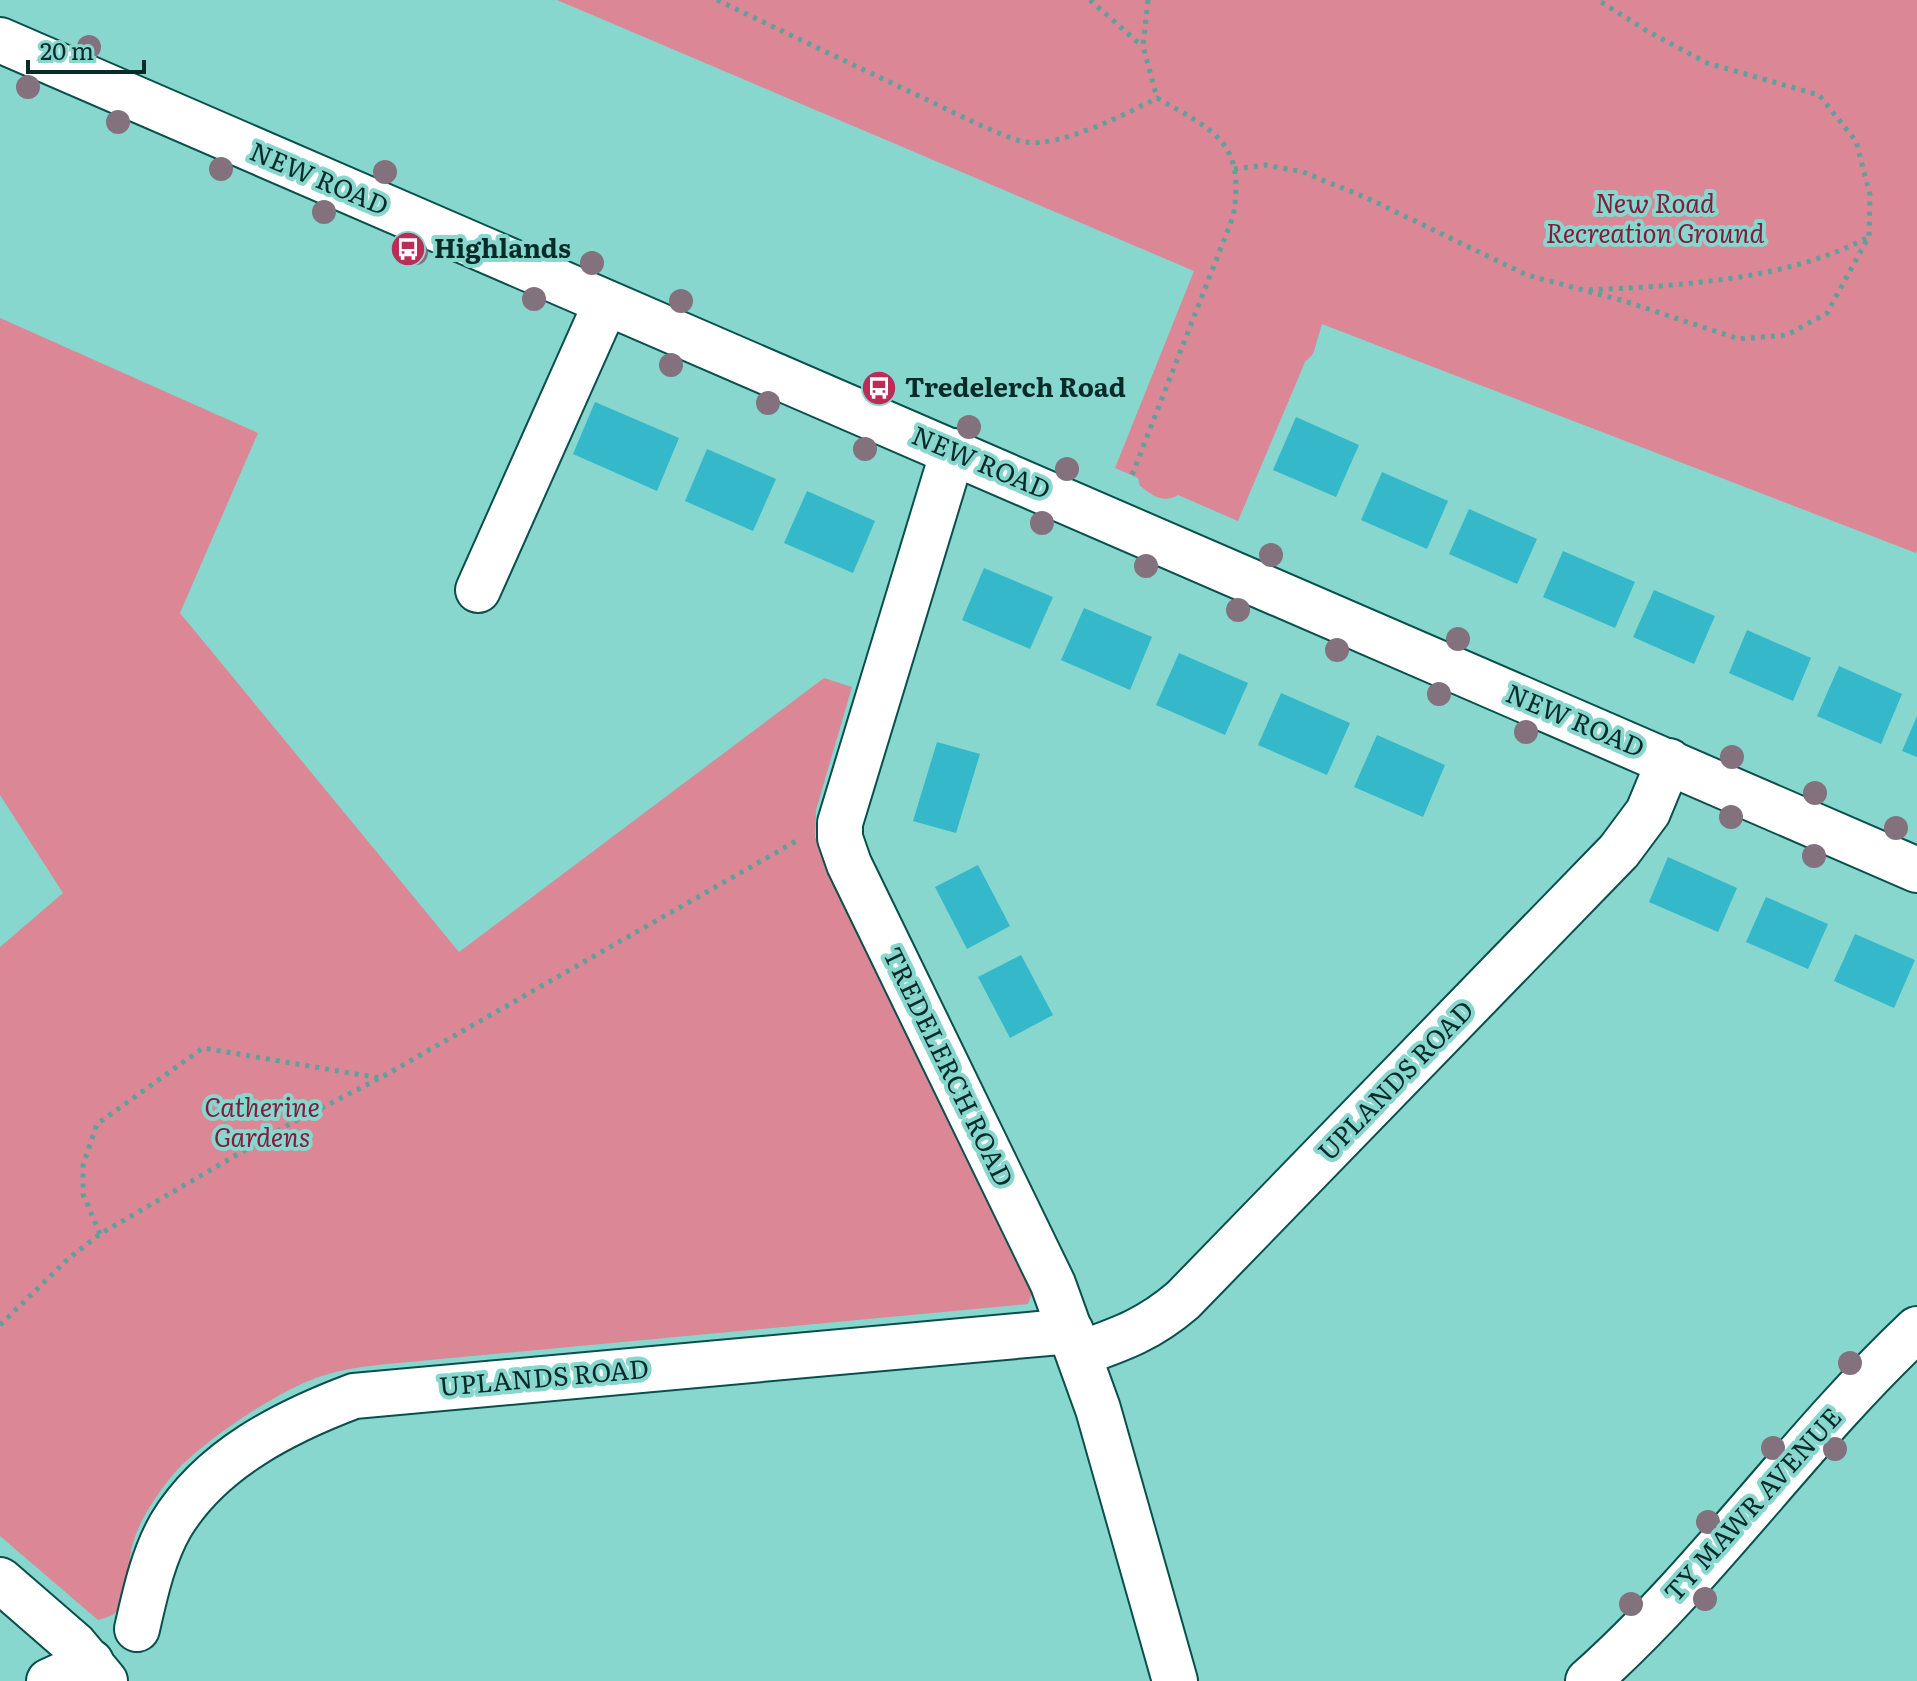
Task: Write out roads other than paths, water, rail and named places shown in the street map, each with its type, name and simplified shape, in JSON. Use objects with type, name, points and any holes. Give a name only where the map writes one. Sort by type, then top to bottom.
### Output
[{"type":"street","name":"NEW ROAD","points":[[0,40],[1917,870]]},
{"type":"street","points":[[478,590],[606,303]]},
{"type":"street","name":"TREDELERCH ROAD","points":[[953,451],[840,823],[840,838],[849,864],[1053,1284],[1126,1503],[1175,1681]]},
{"type":"street","name":"UPLANDS ROAD","points":[[137,1629],[155,1559],[171,1525],[193,1495],[230,1462],[276,1430],[354,1396],[1075,1343],[1135,1334],[1160,1320],[1183,1300],[1619,851],[1648,812],[1669,761]]},
{"type":"street","name":"TY MAWR AVENUE","points":[[1588,1681],[1632,1640],[1834,1414],[1917,1329]]},
{"type":"street","points":[[0,1580],[57,1629],[98,1672]]},
{"type":"street","points":[[49,1681],[98,1672]]},
{"type":"place","name":"Highlands","points":[[408,249]]},
{"type":"place","name":"Tredelerch Road","points":[[879,388]]},
{"type":"park label","name":"New Road Recreation Ground","points":[[1655,219]]},
{"type":"park label","name":"Catherine Gardens","points":[[262,1123]]}]
